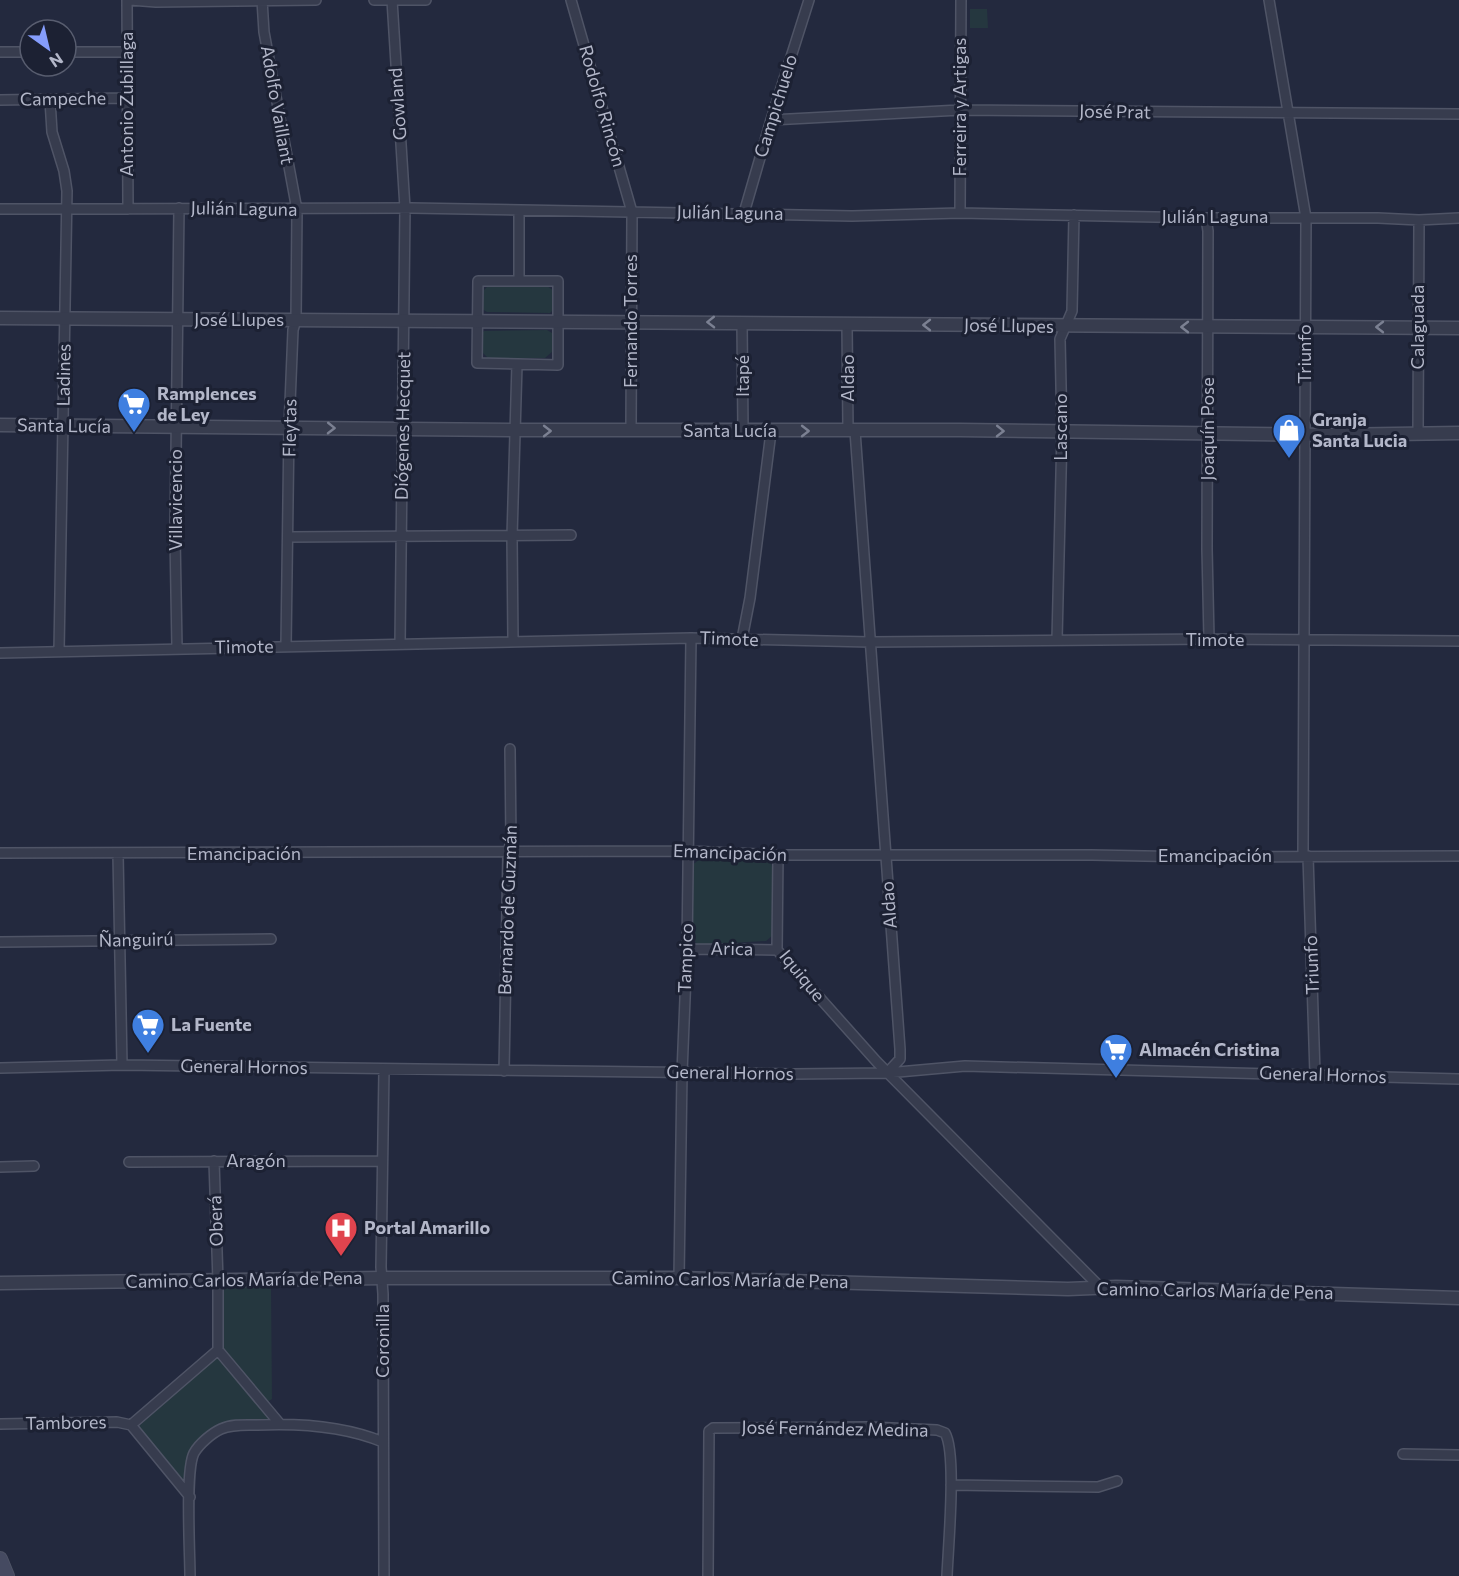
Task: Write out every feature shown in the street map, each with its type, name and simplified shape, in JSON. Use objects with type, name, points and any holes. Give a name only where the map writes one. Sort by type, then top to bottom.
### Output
[{"type":"main road","points":[[0,1559],[7,1576]]},
{"type":"street","points":[[129,0],[156,2],[316,0]]},
{"type":"street","name":"Antonio Zubillaga","points":[[128,208],[126,52],[129,0]]},
{"type":"street","name":"Adolfo Vaillant","points":[[262,0],[264,32],[297,210]]},
{"type":"street","points":[[374,0],[426,0]]},
{"type":"street","name":"Gowland","points":[[392,0],[405,208]]},
{"type":"street","name":"Rodolfo Rincón","points":[[571,0],[632,212]]},
{"type":"street","name":"Campichuelo","points":[[744,213],[809,0]]},
{"type":"street","name":"Ferreira y Artigas","points":[[960,213],[961,0]]},
{"type":"street","name":"Triunfo","points":[[1269,0],[1306,218],[1304,434],[1306,856],[1315,1074]]},
{"type":"street","points":[[0,52],[18,52]]},
{"type":"street","points":[[78,52],[126,52]]},
{"type":"street","name":"Campeche","points":[[0,100],[127,98]]},
{"type":"street","name":"Ladines","points":[[50,100],[52,132],[66,181],[67,209],[59,651]]},
{"type":"street","name":"José Prat","points":[[771,120],[960,110],[1459,114]]},
{"type":"street","name":"Villavicencio","points":[[177,648],[176,428],[179,208]]},
{"type":"street","name":"Julián Laguna","points":[[0,209],[405,208],[852,216],[960,213],[1206,218],[1419,220],[1459,218]]},
{"type":"street","name":"Diógenes Hecquet","points":[[400,644],[405,208]]},
{"type":"street","name":"Fleytas","points":[[286,646],[289,428],[293,330],[296,320],[297,210]]},
{"type":"street","points":[[519,211],[519,281]]},
{"type":"street","name":"Fernando Torres","points":[[631,431],[632,212]]},
{"type":"street","name":"Lascano","points":[[1057,640],[1062,432],[1060,339],[1072,311],[1074,215]]},
{"type":"street","name":"Joaquín Pose","points":[[1206,218],[1208,231],[1209,639]]},
{"type":"street","name":"Calaguada","points":[[1418,433],[1419,220]]},
{"type":"street","points":[[478,281],[519,281],[558,281],[558,365],[477,363],[478,281]]},
{"type":"street","name":"José Llupes","points":[[0,318],[1459,328]]},
{"type":"street","name":"Itapé","points":[[742,322],[743,431]]},
{"type":"street","name":"Aldao","points":[[847,324],[851,431],[870,642],[900,1049],[900,1059],[887,1073]]},
{"type":"street","points":[[513,641],[512,537],[517,364]]},
{"type":"street","name":"Santa Lucía","points":[[0,425],[771,432],[1459,434]]},
{"type":"street","points":[[742,639],[750,598],[771,432]]},
{"type":"street","points":[[288,537],[571,535]]},
{"type":"street","name":"Timote","points":[[0,653],[691,638],[870,642],[1209,639],[1459,641]]},
{"type":"street","name":"Tampico","points":[[679,1278],[682,1073],[687,949],[691,638]]},
{"type":"street","name":"Bernardo de Guzmán","points":[[504,1071],[508,853],[511,840],[510,749]]},
{"type":"street","name":"Emancipación","points":[[0,853],[688,851],[778,855],[1459,856]]},
{"type":"street","points":[[118,854],[122,1065]]},
{"type":"street","name":"Iquique","points":[[778,855],[777,950],[887,1073]]},
{"type":"street","name":"Ñanguirú","points":[[0,942],[271,939]]},
{"type":"street","name":"Arica","points":[[687,949],[777,950]]},
{"type":"street","name":"General Hornos","points":[[0,1068],[122,1065],[384,1070],[887,1073],[965,1066],[1459,1079]]},
{"type":"street","name":"Coronilla","points":[[384,1070],[382,1161],[384,1576]]},
{"type":"street","points":[[887,1073],[1100,1287]]},
{"type":"street","name":"Oberá","points":[[214,1161],[218,1350]]},
{"type":"street","name":"Aragón","points":[[129,1162],[382,1161]]},
{"type":"street","points":[[0,1167],[34,1166]]},
{"type":"street","name":"Camino Carlos María de Pena","points":[[0,1283],[382,1278],[679,1278],[1068,1289],[1100,1287],[1315,1292],[1459,1298]]},
{"type":"street","points":[[190,1497],[131,1425],[218,1350],[280,1424]]},
{"type":"street","name":"Tambores","points":[[0,1424],[117,1422],[131,1425]]},
{"type":"street","points":[[190,1576],[192,1462],[195,1452],[212,1435],[232,1426],[280,1424],[346,1430],[383,1442]]},
{"type":"street","name":"José Fernández Medina","points":[[708,1576],[709,1431],[713,1428],[800,1426],[937,1430],[945,1433],[949,1441],[951,1485],[947,1576]]},
{"type":"street","points":[[1403,1454],[1459,1455]]},
{"type":"street","points":[[951,1485],[1098,1487],[1117,1481]]},
{"type":"shaded area","points":[[970,9],[987,9],[988,28],[970,28]]},
{"type":"shaded area","points":[[543,285],[554,291],[555,308],[550,313],[487,312],[482,309],[482,292],[487,287]]},
{"type":"shaded area","points":[[547,330],[552,333],[553,351],[545,358],[488,358],[481,351],[481,334],[484,331]]},
{"type":"shaded area","points":[[763,858],[771,863],[773,871],[772,936],[766,941],[698,945],[691,937],[691,866],[700,859]]},
{"type":"shaded area","points":[[224,1284],[271,1284],[272,1399],[266,1403],[223,1348],[222,1291]]},
{"type":"shaded area","points":[[217,1357],[269,1418],[237,1420],[218,1426],[199,1442],[186,1483],[165,1461],[140,1429],[140,1425]]},
{"type":"place","name":"Ramplences de Ley","points":[[134,433]]},
{"type":"place","name":"Granja Santa Lucia","points":[[1289,459]]},
{"type":"place","name":"La Fuente","points":[[148,1054]]},
{"type":"place","name":"Almacén Cristina","points":[[1116,1079]]},
{"type":"place","name":"Portal Amarillo","points":[[341,1257]]}]
